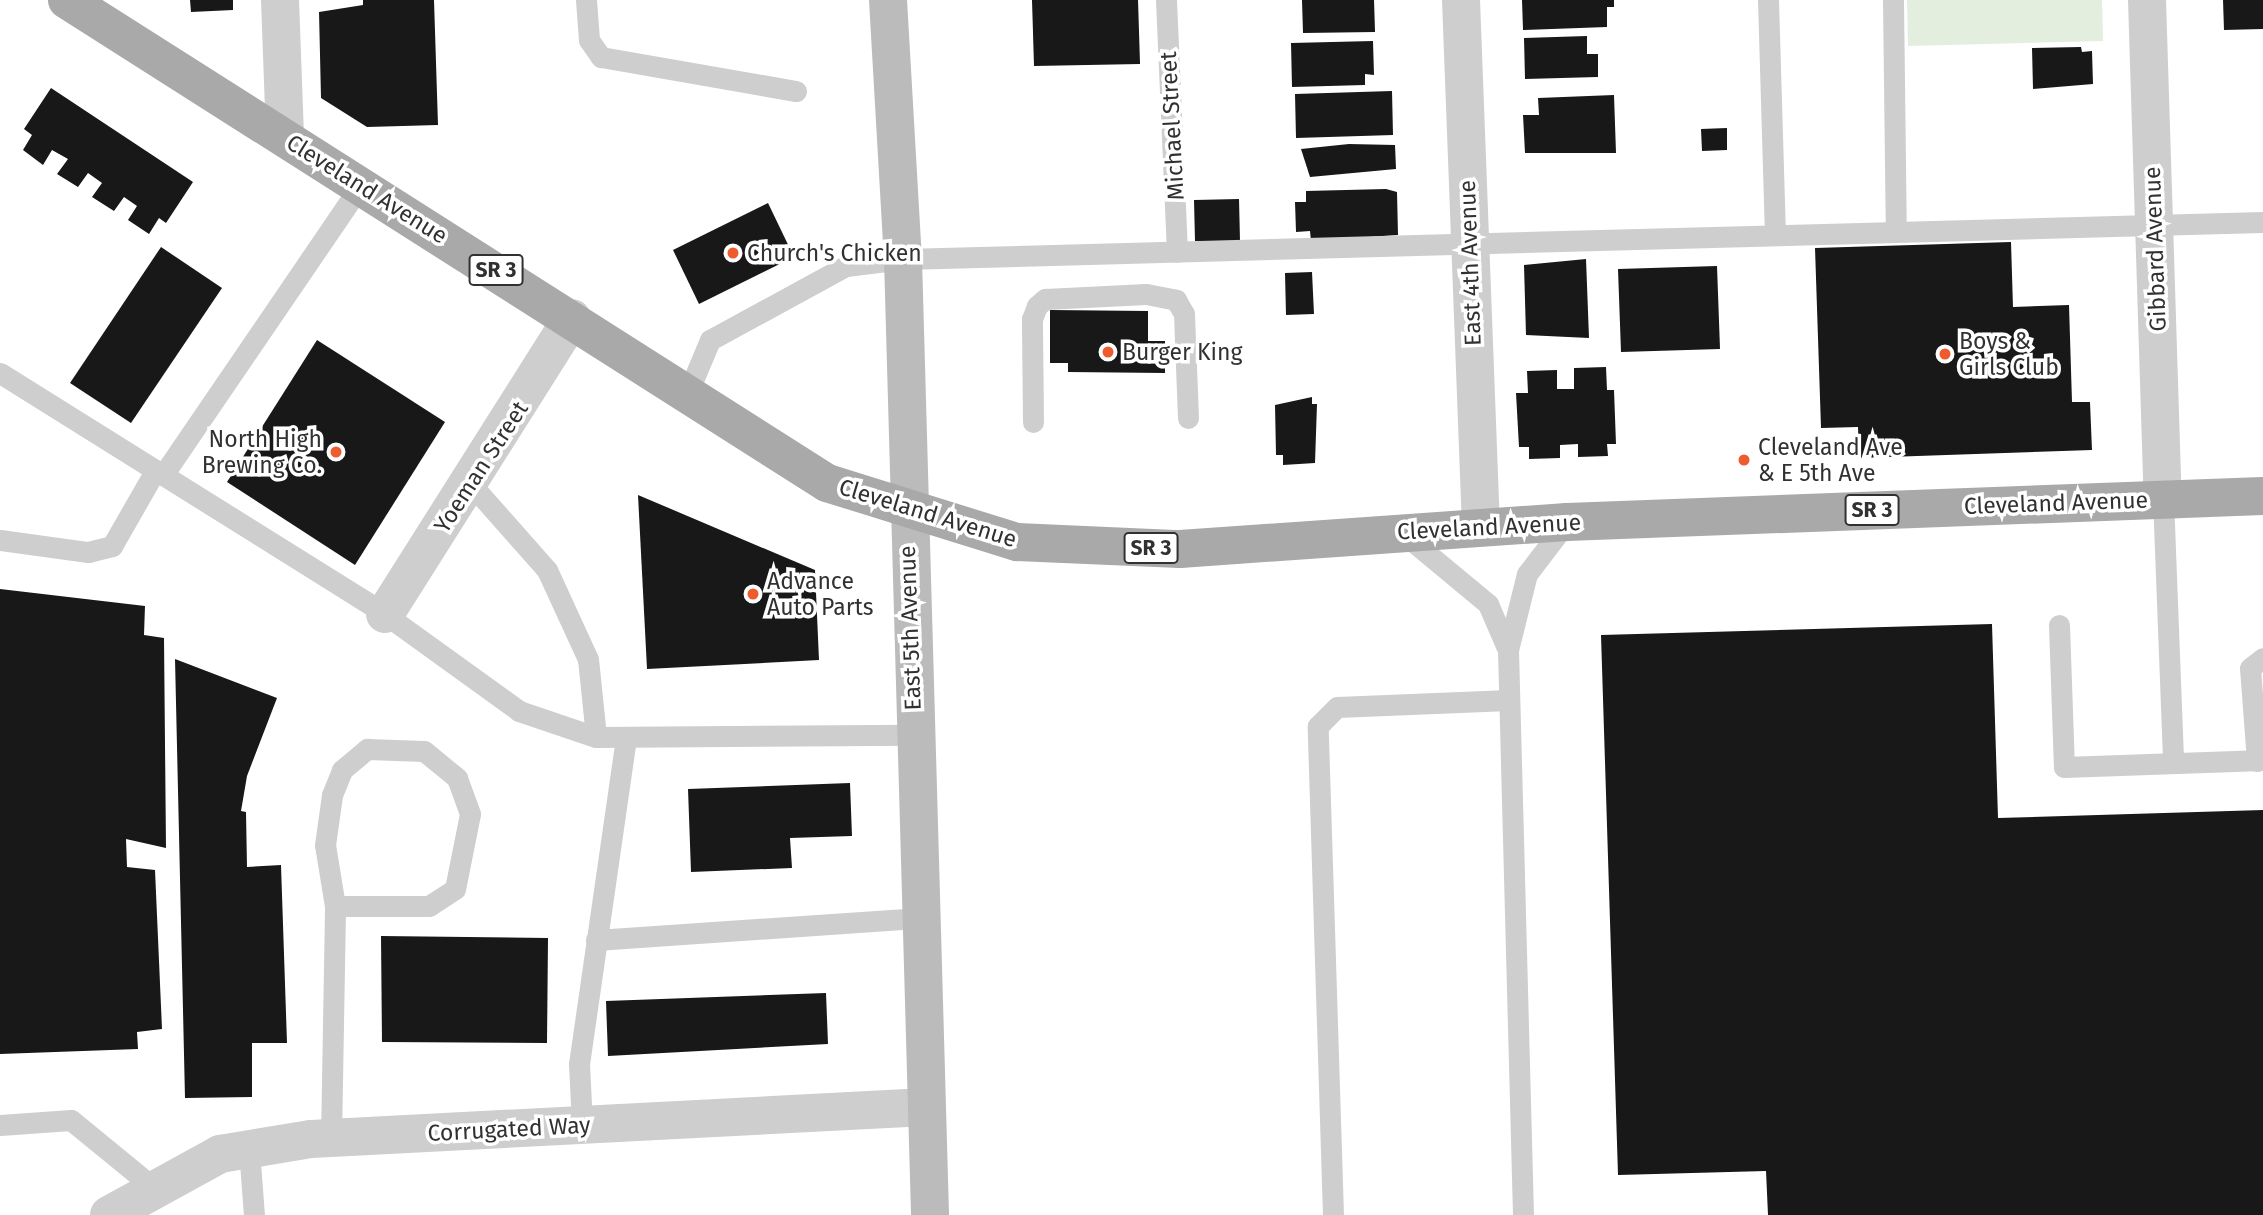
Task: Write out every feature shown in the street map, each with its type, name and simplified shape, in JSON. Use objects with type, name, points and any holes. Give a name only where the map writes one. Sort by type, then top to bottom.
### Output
[{"type":"main road","name":"Cleveland Avenue","points":[[67,0],[572,318],[686,397],[827,482],[906,510],[1017,542],[1075,548],[1180,548],[1401,531],[1567,522],[2263,496]]},
{"type":"main road","name":"East 5th Avenue","points":[[888,0],[903,259],[906,510],[930,1215]]},
{"type":"street","points":[[280,0],[285,138]]},
{"type":"street","name":"East 4th Avenue","points":[[1461,0],[1481,527]]},
{"type":"street","name":"Gibbard Avenue","points":[[2147,0],[2163,498]]},
{"type":"street","name":"Yoeman Street","points":[[385,614],[572,318]]},
{"type":"street","name":"Corrugated Way","points":[[109,1215],[153,1187],[220,1154],[331,1139],[926,1107]]},
{"type":"lane","points":[[586,0],[589,40],[601,57],[796,91]]},
{"type":"lane","name":"Michael Street","points":[[1166,0],[1177,252]]},
{"type":"lane","points":[[1768,0],[1775,235]]},
{"type":"lane","points":[[1894,0],[1896,231]]},
{"type":"lane","points":[[0,540],[88,552],[112,545],[159,473],[361,185]]},
{"type":"lane","points":[[686,397],[710,340],[846,266],[903,259],[2263,222]]},
{"type":"lane","points":[[1033,422],[1032,319],[1037,306],[1045,299],[1146,294],[1176,300],[1184,314],[1188,418]]},
{"type":"lane","points":[[0,373],[385,614],[519,711],[596,737],[914,735]]},
{"type":"lane","points":[[470,483],[547,570],[588,659],[596,737]]},
{"type":"lane","points":[[2163,498],[2173,764]]},
{"type":"lane","points":[[1523,1215],[1508,650],[1527,574],[1567,522]]},
{"type":"lane","points":[[1401,531],[1488,604],[1508,650]]},
{"type":"lane","points":[[2059,625],[2064,766],[2260,761],[2250,668],[2263,658]]},
{"type":"lane","points":[[1333,1215],[1318,726],[1337,707],[1509,700]]},
{"type":"lane","points":[[582,1125],[579,1064],[626,737]]},
{"type":"lane","points":[[331,1139],[335,906],[325,845],[332,795],[342,770],[367,749],[424,751],[457,778],[470,814],[455,889],[429,906],[335,906]]},
{"type":"lane","points":[[596,940],[920,918]]},
{"type":"lane","points":[[0,1125],[71,1121],[153,1187]]},
{"type":"lane","points":[[248,1150],[254,1215]]},
{"type":"green space","points":[[1907,0],[2102,0],[2103,41],[1908,46]]},
{"type":"building","points":[[190,0],[233,0],[233,10],[191,12]]},
{"type":"building","points":[[363,0],[434,0],[438,125],[367,127],[321,98],[319,12],[363,5]]},
{"type":"building","points":[[1032,0],[1138,0],[1140,64],[1034,66]]},
{"type":"building","points":[[1302,0],[1374,0],[1375,32],[1303,33]]},
{"type":"building","points":[[1522,0],[1614,0],[1614,7],[1607,7],[1607,27],[1523,30]]},
{"type":"building","points":[[2223,0],[2263,0],[2263,29],[2224,30]]},
{"type":"building","points":[[1587,36],[1587,54],[1598,54],[1598,77],[1525,79],[1524,38]]},
{"type":"building","points":[[1373,41],[1374,75],[1365,74],[1365,85],[1292,87],[1291,43]]},
{"type":"building","points":[[2081,47],[2082,52],[2092,51],[2093,84],[2033,89],[2032,48]]},
{"type":"building","points":[[51,88],[193,182],[166,223],[159,218],[149,234],[128,220],[137,206],[124,197],[114,211],[92,197],[102,183],[88,173],[78,187],[57,174],[68,159],[52,150],[43,165],[23,150],[32,135],[24,129]]},
{"type":"building","points":[[1392,91],[1393,135],[1296,138],[1295,94]]},
{"type":"building","points":[[1614,95],[1616,153],[1525,153],[1523,115],[1539,115],[1538,98]]},
{"type":"building","points":[[1727,128],[1727,150],[1702,151],[1701,129]]},
{"type":"building","points":[[1349,144],[1395,145],[1396,169],[1310,177],[1301,149]]},
{"type":"building","points":[[1386,189],[1397,192],[1398,235],[1311,241],[1310,231],[1296,232],[1295,202],[1306,202],[1306,191]]},
{"type":"building","points":[[1239,199],[1240,241],[1195,241],[1194,200]]},
{"type":"building","name":"Church's Chicken","points":[[768,203],[794,257],[699,304],[673,250]]},
{"type":"building","name":"Boys & Girls Club","points":[[2011,242],[2013,307],[2069,305],[2072,402],[2090,402],[2092,450],[1859,458],[1858,427],[1821,428],[1815,248]]},
{"type":"building","points":[[161,247],[222,288],[131,423],[70,383]]},
{"type":"building","points":[[1586,259],[1589,338],[1526,335],[1524,265]]},
{"type":"building","points":[[1717,266],[1720,349],[1621,352],[1618,269]]},
{"type":"building","points":[[1312,272],[1314,314],[1286,315],[1285,273]]},
{"type":"building","name":"Burger King","points":[[1050,310],[1148,311],[1148,341],[1165,341],[1165,373],[1068,372],[1068,363],[1050,363]]},
{"type":"building","name":"North High Brewing Co.","points":[[317,340],[445,422],[355,565],[227,482]]},
{"type":"building","points":[[1606,367],[1607,390],[1614,390],[1616,444],[1607,444],[1608,456],[1578,457],[1578,444],[1560,445],[1560,458],[1529,459],[1529,447],[1519,447],[1516,393],[1528,393],[1527,371],[1557,370],[1557,389],[1574,389],[1574,368]]},
{"type":"building","points":[[1312,397],[1312,404],[1317,404],[1315,463],[1283,465],[1283,455],[1276,455],[1275,405]]},
{"type":"building","points":[[638,495],[815,570],[819,660],[647,669]]},
{"type":"building","points":[[0,589],[145,606],[144,635],[164,638],[166,848],[126,839],[127,867],[155,870],[162,1029],[137,1032],[138,1049],[0,1054]]},
{"type":"building","points":[[1992,624],[1998,818],[2263,810],[2263,1215],[1768,1215],[1766,1171],[1618,1175],[1601,635]]},
{"type":"building","points":[[175,659],[277,698],[247,776],[241,811],[246,812],[247,867],[281,865],[287,1043],[252,1043],[252,1097],[185,1098]]},
{"type":"building","points":[[850,783],[852,836],[790,838],[792,868],[691,872],[688,789]]},
{"type":"building","points":[[381,936],[548,938],[547,1043],[382,1042]]},
{"type":"building","points":[[826,993],[828,1044],[608,1056],[606,1001]]},
{"type":"place","name":"Church's Chicken","points":[[733,253]]},
{"type":"place","name":"Burger King","points":[[1108,352]]},
{"type":"place","name":"Boys & Girls Club","points":[[1945,354]]},
{"type":"place","name":"North High Brewing Co.","points":[[336,452]]},
{"type":"place","name":"Cleveland Ave & E 5th Ave","points":[[1744,460]]},
{"type":"place","name":"Advance Auto Parts","points":[[753,594]]}]
